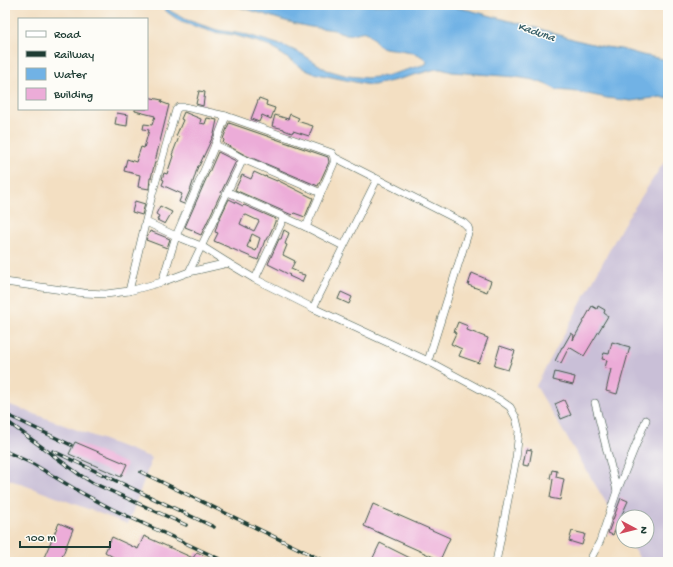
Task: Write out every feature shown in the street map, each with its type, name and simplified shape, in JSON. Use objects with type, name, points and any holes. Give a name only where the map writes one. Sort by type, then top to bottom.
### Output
[{"type":"street","points":[[129,291],[176,110],[179,107],[185,107],[226,116],[332,153],[334,157],[464,223],[468,227],[469,230],[428,361]]},
{"type":"street","points":[[162,282],[176,236],[226,116]]},
{"type":"street","points":[[215,145],[243,159],[321,193]]},
{"type":"street","points":[[306,227],[334,163],[334,157]]},
{"type":"street","points":[[189,272],[243,159]]},
{"type":"street","points":[[313,308],[377,179]]},
{"type":"street","points":[[228,192],[306,227],[343,246]]},
{"type":"street","points":[[255,279],[284,217]]},
{"type":"street","points":[[146,222],[202,246],[255,279],[313,308],[428,361],[500,400],[510,407],[516,418],[519,431],[516,458],[496,562]]},
{"type":"street","points":[[5,282],[84,293],[106,294],[129,291],[162,282],[189,272],[228,263]]},
{"type":"street","points":[[595,403],[618,491]]},
{"type":"street","points":[[589,562],[600,541],[646,420]]},
{"type":"shaded area","points":[[668,156],[668,562],[642,562],[634,549],[655,549],[655,509],[615,509],[615,518],[536,386],[623,225]]},
{"type":"shaded area","points":[[5,403],[152,458],[128,524],[5,478]]},
{"type":"water","name":"Kaduna","points":[[160,5],[187,20],[217,30],[248,35],[287,47],[302,54],[327,70],[348,76],[367,78],[396,73],[426,64],[427,61],[423,57],[413,53],[381,47],[369,33],[366,32],[344,34],[334,30],[305,26],[230,5],[442,5],[469,10],[576,40],[668,60],[668,99],[661,97],[631,101],[607,98],[578,92],[557,90],[534,80],[516,77],[452,72],[441,69],[369,85],[313,73],[299,66],[268,45],[234,35],[213,32],[181,22]]},
{"type":"building","points":[[199,91],[205,92],[203,106],[196,104]]},
{"type":"building","points":[[148,97],[162,100],[161,102],[169,105],[150,178],[149,189],[138,187],[140,175],[124,171],[127,159],[136,162],[141,147],[144,148],[149,130],[143,129],[144,124],[152,125],[155,116],[135,111],[148,110]]},
{"type":"building","points":[[259,98],[267,101],[266,105],[275,108],[271,119],[262,115],[259,122],[251,119]]},
{"type":"building","points":[[184,112],[201,119],[200,123],[205,124],[207,118],[217,120],[214,134],[198,166],[184,204],[179,202],[182,194],[162,185],[164,180],[162,179],[164,173],[167,174],[173,156],[172,155],[179,137],[176,136],[183,120],[181,119]]},
{"type":"building","points":[[117,113],[128,115],[127,126],[115,124]]},
{"type":"building","points":[[290,114],[299,118],[297,121],[313,126],[309,136],[293,131],[292,133],[272,126],[275,115],[288,119]]},
{"type":"building","points":[[229,123],[328,157],[329,162],[318,186],[245,155],[223,143]]},
{"type":"building","points":[[218,152],[236,161],[201,235],[185,227]]},
{"type":"building","points":[[254,172],[277,180],[313,198],[305,217],[294,213],[292,215],[235,190],[242,175],[251,179]]},
{"type":"building","points":[[229,199],[276,219],[267,240],[265,240],[258,260],[214,241],[218,233],[215,232]],"holes":[[[244,214],[259,221],[254,231],[240,224]],[[252,234],[260,238],[256,251],[247,247]]]},
{"type":"building","points":[[135,201],[145,204],[142,215],[132,212]]},
{"type":"building","points":[[160,206],[172,212],[165,224],[157,220],[159,216],[156,214]]},
{"type":"building","points":[[284,230],[289,233],[285,244],[287,245],[283,255],[295,261],[291,269],[298,272],[297,273],[305,275],[302,282],[268,264]]},
{"type":"building","points":[[150,231],[170,239],[167,248],[146,240]]},
{"type":"building","points":[[472,273],[491,281],[487,292],[468,285]]},
{"type":"building","points":[[341,292],[352,297],[349,304],[338,299]]},
{"type":"building","points":[[592,306],[597,309],[598,306],[605,310],[604,313],[608,316],[584,356],[569,347],[561,363],[555,361],[571,333],[574,335],[573,340]]},
{"type":"building","points":[[458,322],[468,326],[467,330],[488,338],[479,363],[459,356],[462,349],[451,344],[456,333],[454,332]]},
{"type":"building","points":[[612,342],[630,347],[617,394],[606,391],[611,369],[605,368],[607,360],[602,359],[604,353],[609,354]]},
{"type":"building","points":[[500,346],[515,351],[508,370],[494,366]]},
{"type":"building","points":[[555,372],[575,377],[573,385],[553,380]]},
{"type":"building","points":[[564,400],[571,415],[561,419],[555,404]]},
{"type":"building","points":[[75,442],[127,464],[121,477],[69,454]]},
{"type":"building","points":[[526,449],[532,450],[529,466],[523,465]]},
{"type":"building","points":[[552,470],[557,471],[556,477],[564,479],[560,500],[550,498],[553,479],[550,478]]},
{"type":"building","points":[[621,498],[628,501],[624,509],[617,509]]},
{"type":"building","points":[[373,504],[450,538],[440,560],[364,526]]},
{"type":"building","points":[[615,514],[615,530],[613,535],[608,533]]},
{"type":"building","points":[[59,523],[73,529],[60,562],[42,562]]},
{"type":"building","points":[[572,531],[585,534],[582,545],[569,541]]},
{"type":"building","points":[[144,536],[193,558],[197,552],[217,562],[126,562],[105,552],[112,537],[138,549]]},
{"type":"building","points":[[380,543],[418,562],[371,562]]},
{"type":"railway","points":[[5,414],[71,445]]},
{"type":"railway","points":[[5,420],[93,483],[186,525]]},
{"type":"railway","points":[[5,451],[33,464],[112,509],[226,562]]},
{"type":"railway","points":[[53,451],[214,527]]},
{"type":"railway","points":[[141,472],[326,562]]}]
